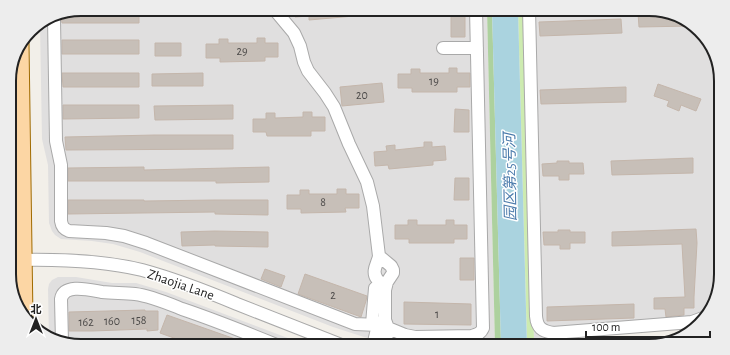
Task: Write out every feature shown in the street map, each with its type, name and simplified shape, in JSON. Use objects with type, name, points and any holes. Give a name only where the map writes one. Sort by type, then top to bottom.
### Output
[{"type":"main road","points":[[16,224],[21,58]]},
{"type":"main road","points":[[16,266],[22,301]]},
{"type":"street","points":[[280,16],[294,33],[308,71],[325,92],[334,107],[349,144],[368,182],[373,206],[379,256],[375,267],[375,275],[383,286],[380,289],[373,314],[381,324],[384,339]]},
{"type":"street","points":[[54,22],[56,142],[61,165],[61,221],[65,230],[69,232],[106,233],[124,236],[355,324],[381,324],[405,335],[415,337],[472,336],[478,334],[483,328],[476,16]]},
{"type":"street","points":[[529,16],[536,316],[538,325],[547,332],[553,333],[694,321]]},
{"type":"street","points":[[443,48],[477,48]]},
{"type":"street","points":[[379,256],[391,266],[393,270],[387,282],[380,289]]},
{"type":"street","name":"Zhaojia Lane","points":[[16,260],[74,260],[141,270],[209,293],[326,339]]},
{"type":"street","points":[[62,336],[61,299],[68,290],[77,289],[135,294],[152,298],[215,320],[262,339]]},
{"type":"street","points":[[376,339],[381,324]]},
{"type":"shaded area","points":[[81,16],[487,16],[495,339],[374,339],[364,337],[333,327],[140,252],[113,244],[61,239],[52,231],[49,223],[48,165],[42,139],[40,31],[60,19]]},
{"type":"shaded area","points":[[526,16],[649,16],[670,19],[685,27],[698,38],[711,60],[713,72],[714,274],[711,295],[698,317],[685,328],[557,339],[534,339]]},
{"type":"shaded area","points":[[58,277],[76,277],[112,283],[136,283],[166,292],[290,339],[81,339],[64,337],[49,330],[48,289],[52,280]]},
{"type":"green space","points":[[487,16],[492,16],[501,339],[495,339]]},
{"type":"green space","points":[[518,16],[526,16],[534,339],[527,339]]},
{"type":"water","name":"园区第25号河","points":[[492,16],[518,16],[527,339],[501,339]]},
{"type":"building","points":[[81,16],[139,16],[139,23],[62,23],[61,19]]},
{"type":"building","points":[[309,16],[354,16],[309,20]]},
{"type":"building","points":[[451,16],[465,16],[465,37],[451,37]]},
{"type":"building","points":[[638,16],[662,17],[670,19],[684,26],[639,27]]},
{"type":"building","points":[[621,19],[622,33],[540,36],[539,22]]},
{"type":"building","points":[[257,38],[265,38],[265,43],[278,43],[278,57],[265,57],[265,61],[220,62],[220,58],[206,58],[206,44],[219,44],[219,39],[228,39],[228,43],[257,43]]},
{"type":"building","points":[[62,40],[139,40],[139,54],[62,54]]},
{"type":"building","points":[[155,43],[181,43],[181,56],[155,56]]},
{"type":"building","points":[[449,68],[457,68],[457,73],[470,73],[470,87],[457,87],[457,92],[412,92],[412,88],[398,88],[398,74],[411,74],[411,69],[420,69],[420,73],[449,73]]},
{"type":"building","points":[[62,73],[139,73],[139,87],[63,87]]},
{"type":"building","points":[[203,73],[203,86],[152,86],[152,74]]},
{"type":"building","points":[[382,83],[384,102],[342,106],[340,87]]},
{"type":"building","points":[[658,84],[701,99],[696,111],[681,105],[679,111],[667,106],[669,101],[654,96]]},
{"type":"building","points":[[626,87],[626,102],[541,104],[540,90]]},
{"type":"building","points":[[63,105],[139,105],[139,118],[63,119]]},
{"type":"building","points":[[233,105],[233,119],[155,120],[154,106]]},
{"type":"building","points":[[455,109],[469,110],[469,132],[454,132]]},
{"type":"building","points":[[303,112],[312,112],[312,117],[325,117],[325,131],[311,131],[311,136],[267,136],[266,132],[253,132],[253,119],[266,119],[266,113],[275,113],[275,118],[303,117]]},
{"type":"building","points":[[233,135],[233,149],[66,150],[65,137]]},
{"type":"building","points":[[424,142],[432,142],[432,147],[445,146],[446,160],[433,161],[433,165],[389,169],[388,165],[375,166],[374,152],[387,151],[386,146],[395,145],[395,150],[424,147]]},
{"type":"building","points":[[693,158],[693,173],[612,175],[611,161]]},
{"type":"building","points":[[557,161],[583,163],[584,174],[569,174],[569,180],[559,180],[559,176],[543,176],[542,164],[557,163]]},
{"type":"building","points":[[144,167],[144,170],[269,167],[269,182],[216,183],[216,181],[68,181],[68,168]]},
{"type":"building","points":[[455,178],[469,178],[469,200],[454,200]]},
{"type":"building","points":[[337,189],[346,189],[346,194],[359,194],[359,208],[345,208],[346,212],[301,213],[301,209],[287,209],[287,195],[300,195],[300,190],[309,190],[309,194],[337,194]]},
{"type":"building","points":[[68,200],[268,200],[268,215],[215,214],[215,212],[68,214]]},
{"type":"building","points":[[408,220],[417,220],[417,225],[446,225],[446,220],[454,220],[454,225],[467,225],[467,239],[454,239],[454,243],[409,243],[409,239],[395,239],[395,225],[408,225]]},
{"type":"building","points":[[696,229],[697,243],[694,308],[684,308],[684,315],[666,317],[665,309],[654,309],[654,298],[685,297],[682,244],[612,246],[612,232]]},
{"type":"building","points":[[558,230],[585,232],[585,243],[570,243],[570,249],[560,249],[560,245],[544,245],[543,232],[558,232]]},
{"type":"building","points":[[181,232],[268,232],[268,247],[215,245],[182,246]]},
{"type":"building","points":[[460,258],[474,258],[474,280],[460,280]]},
{"type":"building","points":[[265,269],[285,276],[281,287],[261,279]]},
{"type":"building","points":[[305,274],[367,296],[361,317],[298,294]]},
{"type":"building","points":[[404,302],[471,304],[471,325],[404,324]]},
{"type":"building","points":[[634,304],[634,318],[547,321],[547,307]]},
{"type":"building","points":[[158,311],[158,330],[69,331],[69,312]]},
{"type":"building","points":[[167,315],[235,339],[177,339],[160,333]]}]
